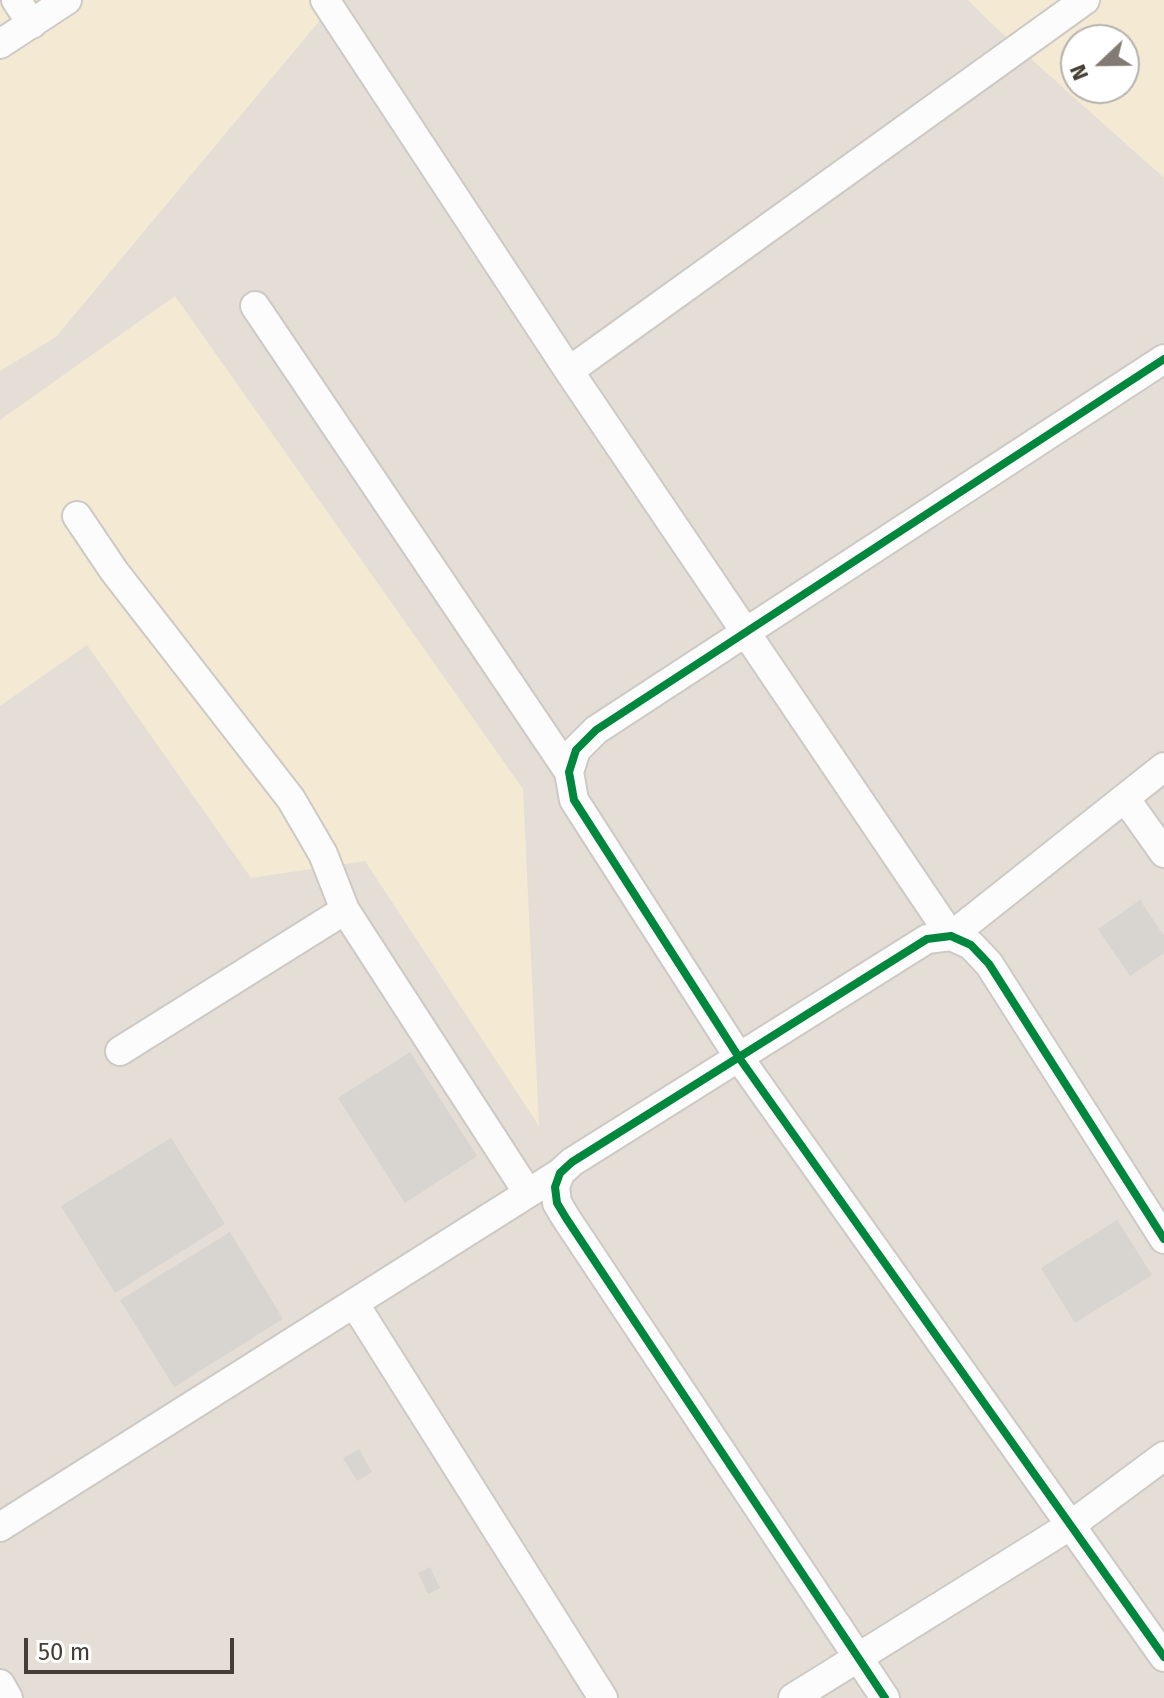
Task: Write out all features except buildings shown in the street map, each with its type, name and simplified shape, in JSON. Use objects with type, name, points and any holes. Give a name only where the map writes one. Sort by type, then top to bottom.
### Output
[{"type":"street","points":[[16,0],[32,24]]},
{"type":"street","points":[[0,44],[67,0]]},
{"type":"street","points":[[325,0],[569,371],[951,936],[971,945],[989,964],[1164,1239]]},
{"type":"street","points":[[569,371],[1085,0]]},
{"type":"street","points":[[255,306],[569,772],[574,800],[740,1059],[1164,1657]]},
{"type":"street","points":[[569,772],[576,750],[596,730],[1164,359]]},
{"type":"street","points":[[77,516],[114,571],[291,799],[323,854],[345,910],[528,1193]]},
{"type":"street","points":[[0,1527],[927,939],[951,936],[1164,767]]},
{"type":"street","points":[[1125,798],[1164,853]]},
{"type":"street","points":[[120,1051],[345,910]]},
{"type":"street","points":[[560,1173],[555,1187],[557,1203],[566,1218],[885,1698]]},
{"type":"street","points":[[354,1303],[603,1698]]},
{"type":"street","points":[[793,1698],[1071,1525],[1164,1456]]},
{"type":"street","points":[[0,1684],[8,1698]]},
{"type":"shaded area","points":[[0,0],[1164,0],[1164,1698],[0,1698]]},
{"type":"sand","points":[[0,0],[337,0],[56,337],[0,371]]},
{"type":"sand","points":[[968,0],[1164,0],[1164,178],[1081,104],[1140,104],[1140,24],[1060,24],[1060,85]]},
{"type":"sand","points":[[175,296],[523,789],[539,1126],[365,861],[251,878],[87,645],[0,706],[0,420]]},
{"type":"cycle path","points":[[1164,359],[596,730],[576,750],[569,772],[574,800],[740,1059],[1164,1657]]},
{"type":"cycle path","points":[[885,1698],[566,1218],[557,1203],[555,1187],[560,1173],[572,1162],[927,939],[951,936],[971,945],[989,964],[1164,1239]]}]
